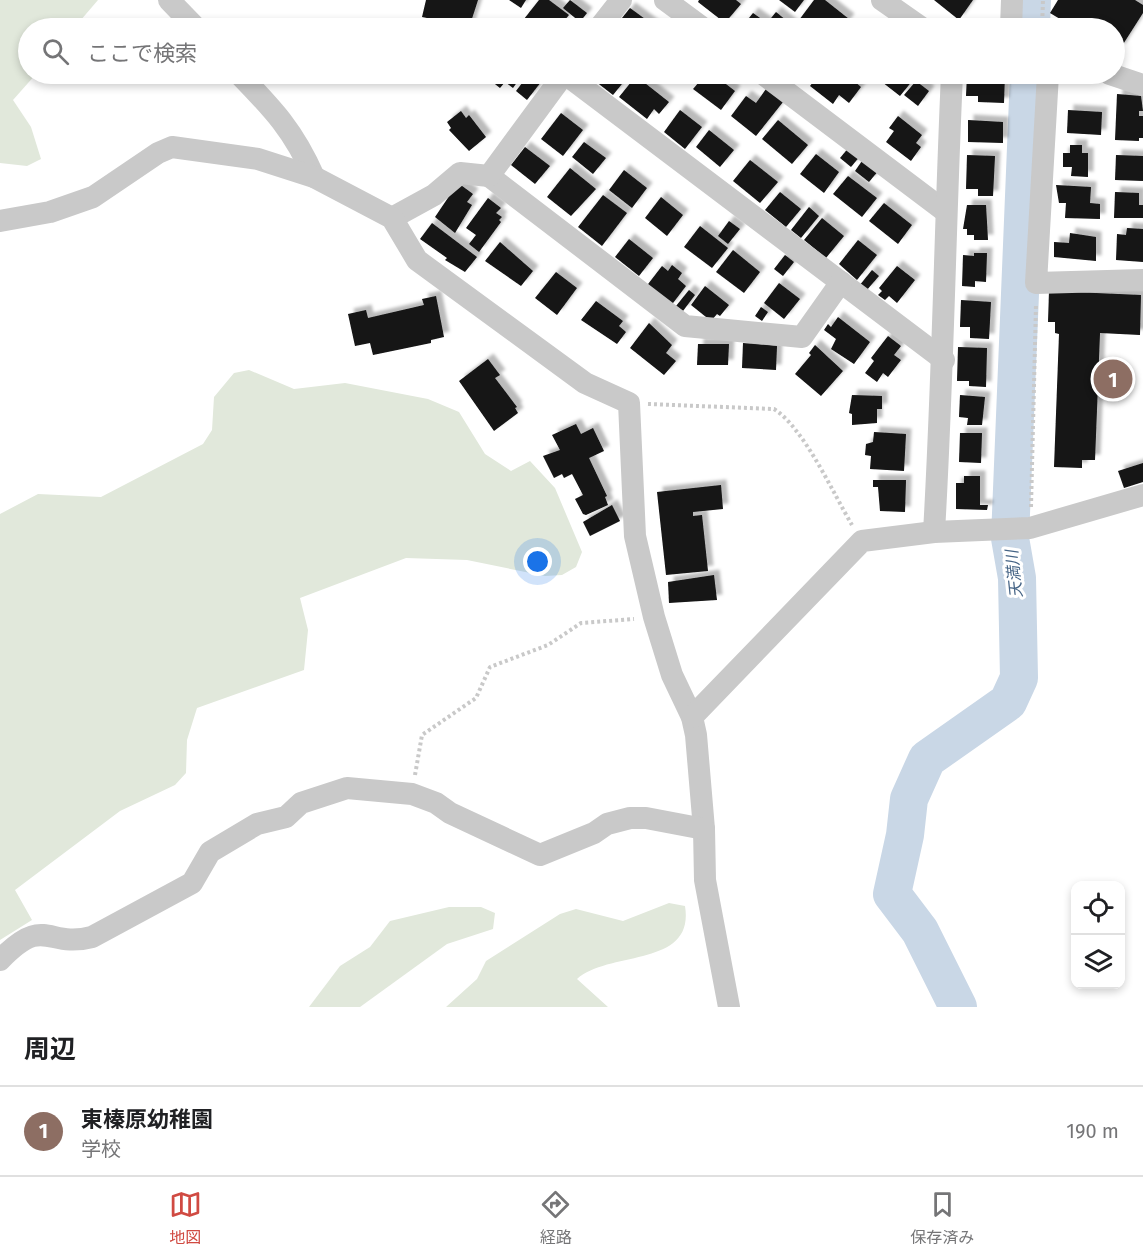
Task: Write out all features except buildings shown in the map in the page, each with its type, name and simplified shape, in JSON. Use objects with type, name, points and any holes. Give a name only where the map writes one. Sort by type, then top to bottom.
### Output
[{"type":"street","points":[[169,0],[186,18]]},
{"type":"street","points":[[607,18],[621,0]]},
{"type":"street","points":[[665,0],[689,18]]},
{"type":"street","points":[[882,0],[908,18]]},
{"type":"street","points":[[1011,18],[1012,0]]},
{"type":"street","points":[[1125,79],[1143,85]]},
{"type":"street","points":[[249,84],[278,114],[302,148],[314,177]]},
{"type":"street","points":[[489,176],[558,84]]},
{"type":"street","points":[[578,84],[944,360]]},
{"type":"street","points":[[776,84],[946,212]]},
{"type":"street","points":[[934,532],[944,360],[946,212],[952,84]]},
{"type":"street","points":[[1047,84],[1036,283],[1143,280]]},
{"type":"street","points":[[0,221],[50,212],[93,197],[158,153],[172,147],[258,159],[314,177],[392,218],[417,260],[585,383],[629,403],[635,536],[654,617],[672,675],[692,717],[699,760],[709,911],[729,1007]]},
{"type":"street","points":[[392,218],[434,195],[460,173],[489,176],[685,326],[802,337],[841,282]]},
{"type":"street","points":[[692,717],[862,541],[934,532],[1030,528],[1143,495]]},
{"type":"street","points":[[0,960],[15,945],[29,936],[45,933],[77,941],[92,937],[192,883],[210,852],[257,824],[286,817],[300,803],[347,788],[412,794],[436,803],[450,813],[540,855],[607,824],[630,818],[646,818],[704,829]]},
{"type":"path","points":[[1042,18],[1043,0]]},
{"type":"path","points":[[1030,528],[1036,283]]},
{"type":"path","points":[[629,403],[774,409],[787,417],[800,435],[862,541]]},
{"type":"path","points":[[412,794],[422,735],[476,698],[490,667],[548,645],[581,623],[654,617]]},
{"type":"shaded area","points":[[0,0],[98,0],[83,18],[18,18],[18,84],[27,84],[13,100],[31,127],[41,159],[27,166],[0,163]]},
{"type":"shaded area","points":[[249,370],[294,389],[345,383],[428,399],[459,412],[485,454],[511,471],[530,461],[555,488],[582,552],[576,567],[562,575],[545,576],[467,560],[406,558],[300,598],[308,630],[304,670],[197,708],[187,740],[186,773],[175,785],[120,811],[15,890],[32,920],[0,940],[0,514],[38,494],[101,497],[203,444],[212,430],[214,397],[234,373]]},
{"type":"shaded area","points":[[669,903],[685,906],[685,926],[677,939],[664,949],[609,964],[577,979],[608,1007],[446,1007],[477,979],[486,961],[560,914],[576,909],[623,921]]},
{"type":"shaded area","points":[[449,907],[481,907],[495,913],[493,929],[447,944],[360,1007],[309,1007],[340,966],[370,947],[390,921]]},
{"type":"waterway","name":"天満川","points":[[1031,18],[1032,0]]},
{"type":"waterway","name":"天満川","points":[[958,1007],[920,931],[892,894],[905,835],[909,799],[927,759],[1008,702],[1019,678],[1017,578],[1010,538],[1029,84]]},
{"type":"place","name":"東榛原幼稚園","points":[[1113,379]]}]
